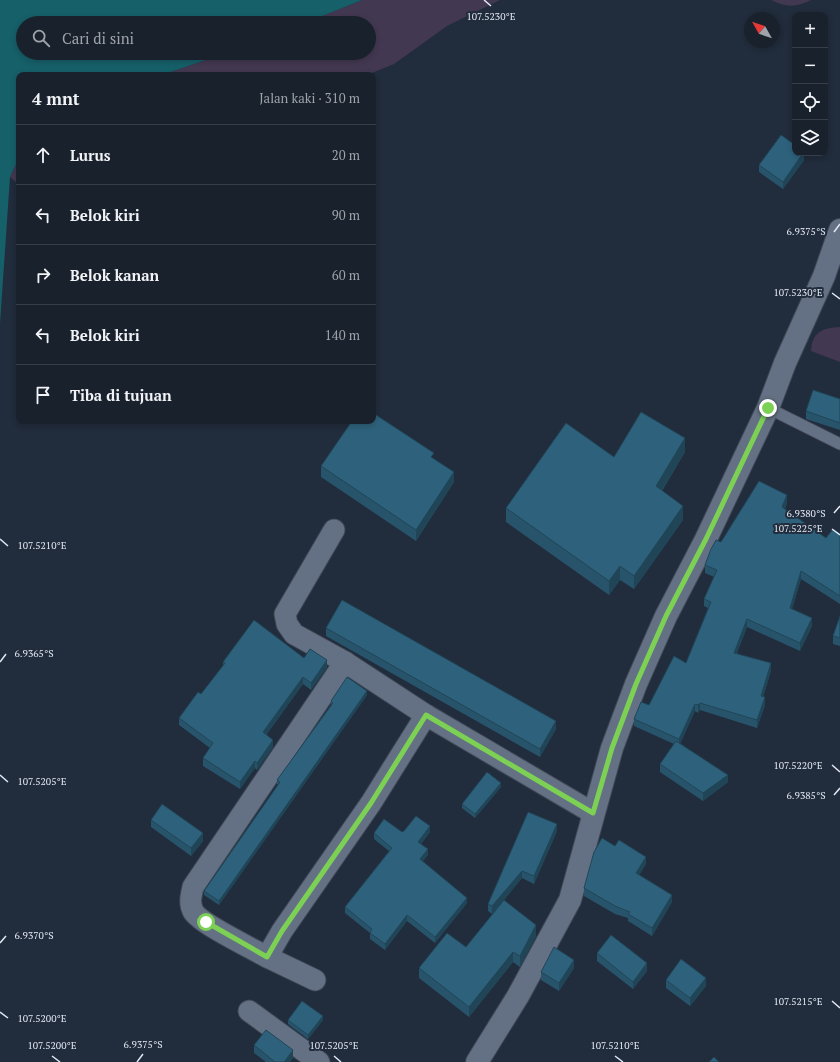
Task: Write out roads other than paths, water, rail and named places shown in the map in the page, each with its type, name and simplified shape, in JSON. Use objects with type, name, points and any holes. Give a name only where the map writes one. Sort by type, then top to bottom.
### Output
[{"type":"street","points":[[477,1062],[518,996],[570,900],[612,748],[636,684],[666,616],[706,539],[768,408],[824,276],[840,230]]},
{"type":"street","points":[[334,530],[285,614],[287,624],[294,634],[345,662],[426,715],[593,813]]},
{"type":"street","points":[[315,980],[267,957],[206,922],[194,912],[190,900],[193,887],[345,662]]},
{"type":"street","points":[[267,957],[282,931],[371,803],[426,715]]},
{"type":"street","points":[[249,1011],[319,1062]]},
{"type":"lane","points":[[768,408],[840,444]]}]
